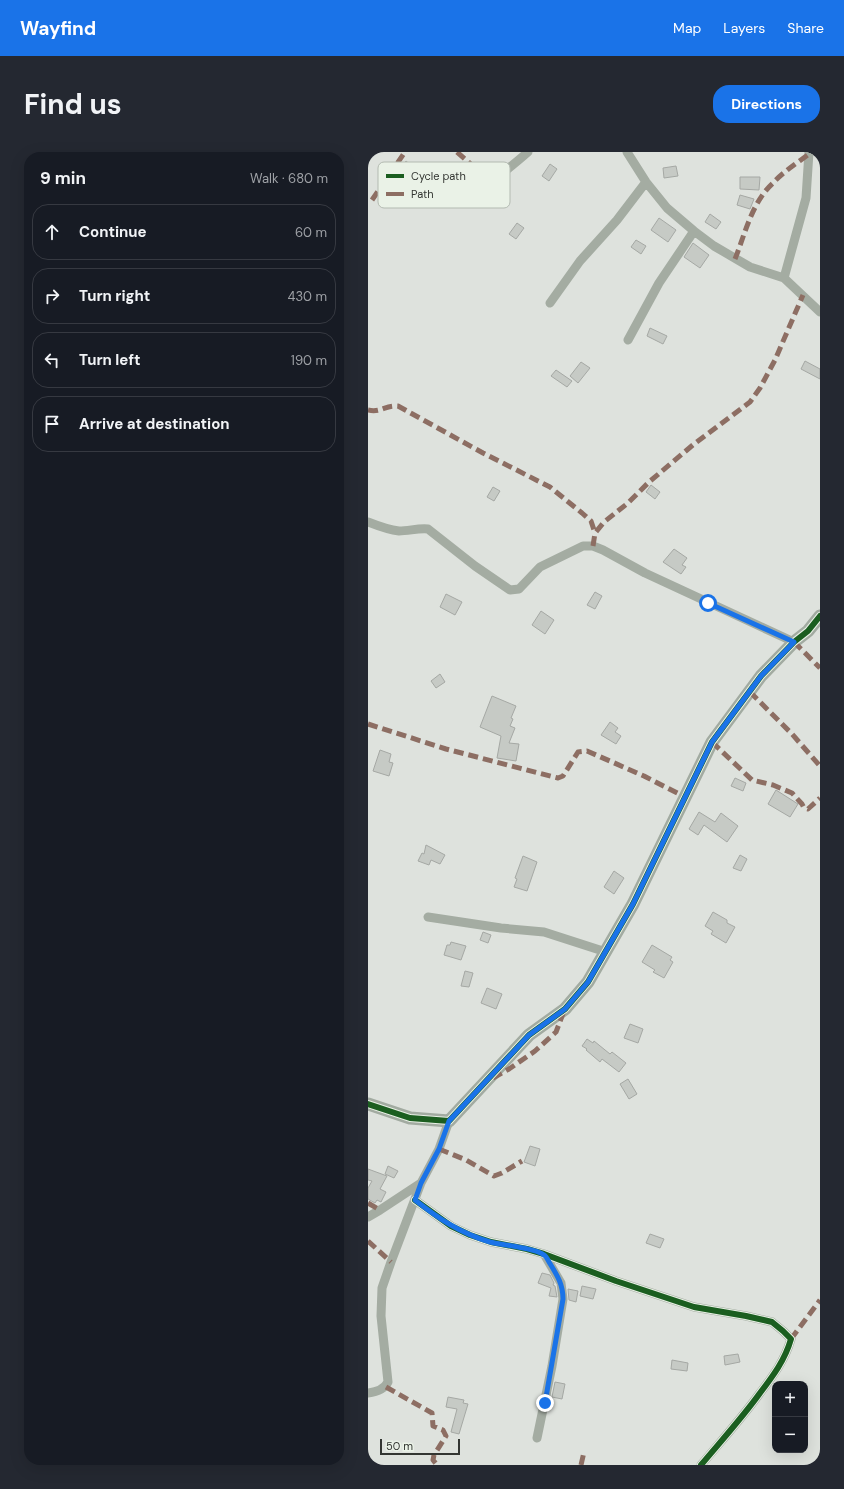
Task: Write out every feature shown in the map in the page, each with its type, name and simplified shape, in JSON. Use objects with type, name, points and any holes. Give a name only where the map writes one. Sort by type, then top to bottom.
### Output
[{"type":"street","points":[[510,167],[528,152]]},
{"type":"street","points":[[627,152],[646,182],[667,208],[694,231],[714,246],[750,267],[784,278],[820,312]]},
{"type":"street","points":[[784,278],[806,198],[809,152]]},
{"type":"street","points":[[550,303],[580,260],[617,220],[646,182]]},
{"type":"street","points":[[628,340],[659,283],[694,231]]},
{"type":"street","points":[[368,522],[383,528],[398,531],[423,528],[428,529],[475,566],[510,590],[519,589],[540,567],[583,546],[593,546],[604,550],[645,573],[794,642]]},
{"type":"street","points":[[368,1393],[382,1390],[388,1382],[381,1316],[382,1288],[390,1262],[421,1183],[439,1149],[449,1121],[529,1035],[565,1009],[588,982],[633,904],[712,742],[761,676],[794,642],[808,631],[820,616]]},
{"type":"street","points":[[428,918],[544,932],[606,952]]},
{"type":"street","points":[[368,1104],[410,1118],[449,1121]]},
{"type":"street","points":[[368,1217],[421,1183]]},
{"type":"street","points":[[415,1200],[451,1226],[470,1235],[491,1242],[544,1254],[616,1281],[694,1307],[772,1322],[783,1331],[790,1339],[787,1352],[775,1372],[742,1418],[701,1465]]},
{"type":"street","points":[[537,1438],[552,1366],[563,1299],[561,1283],[544,1254]]},
{"type":"building","points":[[550,164],[557,169],[549,181],[542,176]]},
{"type":"building","points":[[676,166],[678,176],[664,178],[663,168]]},
{"type":"building","points":[[740,177],[760,177],[759,190],[740,189]]},
{"type":"building","points":[[740,195],[754,199],[750,209],[737,205]]},
{"type":"building","points":[[710,214],[721,222],[716,229],[705,222]]},
{"type":"building","points":[[659,218],[676,230],[668,242],[651,230]]},
{"type":"building","points":[[517,223],[524,228],[516,239],[509,234]]},
{"type":"building","points":[[636,240],[646,246],[641,254],[631,247]]},
{"type":"building","points":[[693,243],[709,255],[700,268],[684,257]]},
{"type":"building","points":[[650,328],[667,336],[663,344],[647,336]]},
{"type":"building","points":[[805,361],[820,369],[820,379],[801,369]]},
{"type":"building","points":[[581,362],[590,368],[578,383],[570,376]]},
{"type":"building","points":[[556,370],[572,381],[567,387],[551,376]]},
{"type":"building","points":[[651,485],[660,492],[655,499],[646,492]]},
{"type":"building","points":[[493,487],[500,491],[494,501],[487,497]]},
{"type":"building","points":[[674,549],[687,558],[682,565],[686,567],[681,574],[663,562]]},
{"type":"building","points":[[595,592],[602,596],[595,609],[587,605]]},
{"type":"building","points":[[446,594],[462,602],[455,615],[440,607]]},
{"type":"building","points":[[541,611],[554,620],[545,634],[532,625]]},
{"type":"building","points":[[440,674],[445,682],[436,688],[431,681]]},
{"type":"building","points":[[492,696],[516,706],[511,718],[513,719],[510,726],[515,728],[509,743],[519,744],[516,761],[497,758],[501,736],[480,727]]},
{"type":"building","points":[[610,722],[618,728],[615,732],[621,736],[616,744],[601,735]]},
{"type":"building","points":[[380,750],[391,754],[389,762],[393,763],[389,776],[373,771]]},
{"type":"building","points":[[735,778],[746,783],[743,791],[731,786]]},
{"type":"building","points":[[776,790],[798,804],[790,817],[768,804]]},
{"type":"building","points":[[699,812],[715,822],[721,813],[738,826],[727,842],[704,825],[698,835],[689,829]]},
{"type":"building","points":[[426,845],[445,855],[440,864],[431,860],[429,865],[418,861],[422,853],[424,854]]},
{"type":"building","points":[[740,855],[747,859],[741,871],[733,868]]},
{"type":"building","points":[[523,856],[537,862],[527,891],[514,887],[517,879],[515,878]]},
{"type":"building","points":[[614,871],[624,878],[614,894],[604,887]]},
{"type":"building","points":[[713,912],[727,920],[727,923],[735,927],[726,943],[711,934],[713,931],[705,926]]},
{"type":"building","points":[[483,932],[491,935],[488,943],[480,940]]},
{"type":"building","points":[[451,942],[466,946],[461,960],[444,955],[447,945],[450,945]]},
{"type":"building","points":[[652,945],[672,957],[670,960],[673,962],[664,978],[653,972],[655,970],[642,962]]},
{"type":"building","points":[[465,971],[473,973],[469,987],[461,986]]},
{"type":"building","points":[[487,988],[502,994],[496,1009],[481,1003]]},
{"type":"building","points":[[630,1024],[643,1029],[638,1043],[624,1038]]},
{"type":"building","points":[[587,1039],[593,1043],[594,1041],[610,1054],[612,1052],[626,1063],[619,1072],[602,1059],[600,1062],[582,1046]]},
{"type":"building","points":[[628,1079],[637,1094],[629,1099],[620,1084]]},
{"type":"building","points":[[530,1146],[540,1149],[535,1166],[524,1162]]},
{"type":"building","points":[[388,1166],[398,1171],[394,1178],[385,1174]]},
{"type":"building","points":[[368,1169],[387,1176],[380,1189],[386,1192],[381,1202],[377,1200],[375,1203],[368,1199],[368,1188],[372,1181],[368,1180]]},
{"type":"building","points":[[650,1234],[664,1239],[660,1248],[646,1243]]},
{"type":"building","points":[[542,1273],[550,1275],[554,1283],[553,1285],[555,1286],[557,1297],[549,1296],[551,1288],[538,1283]]},
{"type":"building","points":[[582,1286],[596,1289],[593,1299],[580,1296]]},
{"type":"building","points":[[568,1289],[578,1291],[576,1302],[569,1300]]},
{"type":"building","points":[[738,1354],[740,1362],[725,1365],[724,1356]]},
{"type":"building","points":[[672,1360],[688,1363],[687,1371],[671,1369]]},
{"type":"building","points":[[555,1382],[565,1384],[562,1399],[552,1397]]},
{"type":"building","points":[[448,1397],[464,1400],[463,1403],[468,1404],[459,1434],[451,1432],[457,1409],[446,1407]]},
{"type":"marked path","points":[[398,162],[405,152]]},
{"type":"marked path","points":[[457,152],[468,162]]},
{"type":"marked path","points":[[735,259],[754,209],[760,199],[777,179],[809,154]]},
{"type":"marked path","points":[[372,200],[378,191]]},
{"type":"marked path","points":[[593,546],[595,533],[604,522],[628,503],[649,482],[694,444],[750,402],[760,388],[775,360],[803,295]]},
{"type":"marked path","points":[[368,410],[372,411],[398,406],[483,453],[550,487],[591,521],[595,533]]},
{"type":"marked path","points":[[794,642],[820,668]]},
{"type":"marked path","points":[[750,692],[792,734],[820,766]]},
{"type":"marked path","points":[[368,724],[446,749],[558,778],[563,776],[578,752],[587,751],[644,776],[685,797]]},
{"type":"marked path","points":[[712,742],[752,780],[773,785],[792,793],[804,808],[808,809],[820,798]]},
{"type":"marked path","points":[[493,1078],[535,1051],[556,1032],[564,1011]]},
{"type":"marked path","points":[[439,1149],[466,1160],[494,1176],[522,1161]]},
{"type":"marked path","points":[[368,1203],[380,1210]]},
{"type":"marked path","points":[[368,1241],[391,1262]]},
{"type":"marked path","points":[[791,1339],[820,1300]]},
{"type":"marked path","points":[[386,1387],[432,1413],[433,1426],[443,1430],[446,1436],[434,1455],[433,1460],[437,1465]]},
{"type":"marked path","points":[[581,1465],[584,1452]]},
{"type":"cycle path","points":[[368,1104],[410,1118],[449,1121],[529,1035],[565,1009],[588,982],[633,904],[712,742],[761,676],[794,642],[808,631],[820,616]]},
{"type":"cycle path","points":[[415,1200],[451,1226],[470,1235],[491,1242],[544,1254],[616,1281],[694,1307],[772,1322],[783,1331],[791,1339],[778,1368],[746,1411],[701,1465]]},
{"type":"route","points":[[545,1403],[562,1310],[563,1291],[557,1275],[544,1254],[491,1242],[470,1235],[440,1219],[415,1200],[421,1183],[439,1149],[449,1121],[529,1035],[565,1009],[588,982],[633,904],[712,742],[761,676],[794,642],[708,603]]}]
